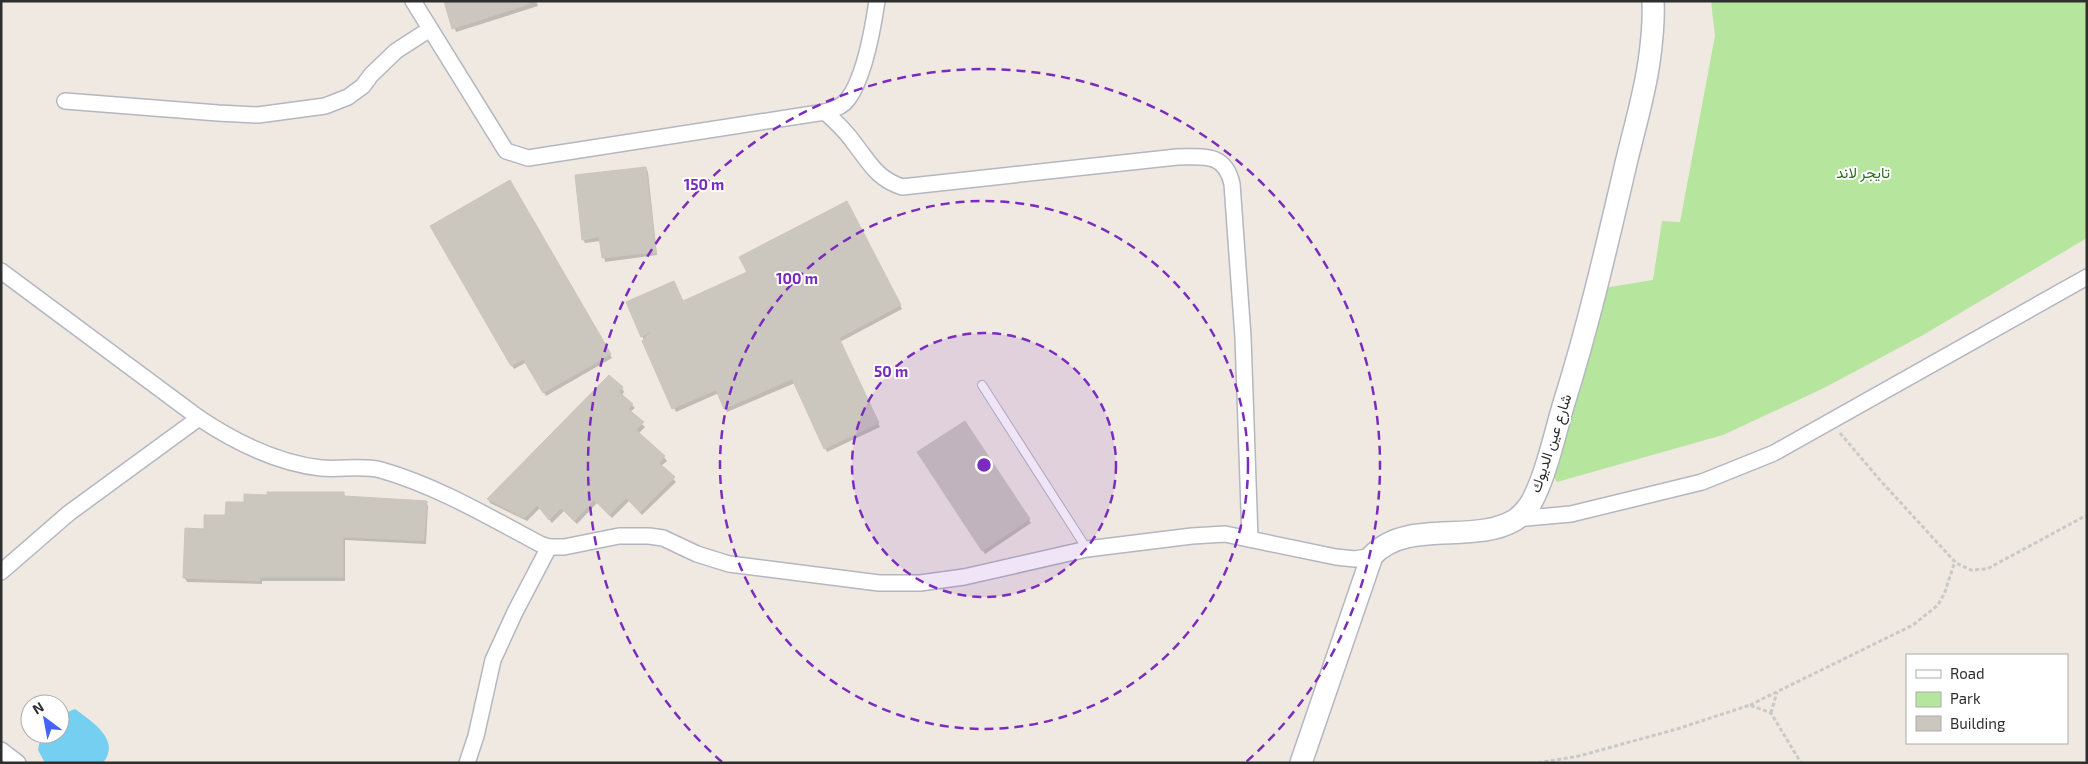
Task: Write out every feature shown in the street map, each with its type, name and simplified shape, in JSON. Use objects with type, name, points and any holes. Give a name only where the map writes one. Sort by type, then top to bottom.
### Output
[{"type":"street","points":[[413,1],[506,151],[528,158],[825,112],[839,108],[848,99],[861,72],[876,1]]},
{"type":"street","name":"شارع عين الديوك","points":[[1516,519],[1530,504],[1543,471],[1594,298],[1649,63],[1654,19],[1653,1]]},
{"type":"street","points":[[66,101],[218,114],[258,115],[326,106],[348,97],[363,86],[375,70],[396,51],[430,29]]},
{"type":"street","points":[[825,112],[842,127],[878,175],[902,187],[1176,157],[1214,158],[1222,164],[1230,174],[1232,184],[1242,318],[1250,539]]},
{"type":"street","points":[[1,271],[226,436],[281,460],[323,468],[352,466],[380,470],[459,501],[549,547],[564,547],[619,536],[649,536],[663,538],[697,554],[729,564],[879,583],[920,582],[964,577],[1088,549],[1192,536],[1225,534],[1336,557],[1355,559],[1372,556]]},
{"type":"street","points":[[1301,763],[1372,556],[1380,548],[1392,541],[1419,535],[1492,527],[1516,519],[1571,514],[1702,482],[1774,453],[2087,277]]},
{"type":"street","points":[[1,572],[69,513],[199,418]]},
{"type":"street","points":[[467,763],[476,736],[493,660],[515,612],[549,547]]},
{"type":"street","points":[[1,750],[18,763]]},
{"type":"lane","points":[[982,385],[1088,549]]},
{"type":"path","points":[[1832,419],[1844,439],[1955,561],[1970,570],[1987,569],[2087,515]]},
{"type":"path","points":[[1538,763],[1579,756],[1620,745],[1750,705],[1913,626],[1938,605],[1945,592],[1955,561]]},
{"type":"path","points":[[1771,713],[1778,691]]},
{"type":"path","points":[[1750,705],[1771,713],[1801,763]]},
{"type":"green space","name":"تايجر لاند","points":[[1711,1],[2087,1],[2087,238],[1923,335],[1824,388],[1723,435],[1557,482],[1550,471],[1604,288],[1653,280],[1662,221],[1680,222],[1715,36]]},
{"type":"water","points":[[75,709],[89,719],[107,739],[108,755],[103,763],[45,763],[38,750],[39,744],[70,744],[70,711]]},
{"type":"building","points":[[444,1],[528,1],[529,4],[452,29]]},
{"type":"building","points":[[646,167],[656,252],[602,258],[599,237],[582,240],[575,175]]},
{"type":"building","points":[[510,180],[611,354],[543,393],[523,359],[511,366],[430,226]]},
{"type":"building","points":[[847,201],[901,305],[839,338],[879,423],[824,449],[792,379],[724,409],[716,390],[672,409],[642,341],[650,333],[641,337],[626,302],[674,281],[683,301],[747,272],[739,257]]},
{"type":"building","points":[[609,375],[623,387],[619,392],[633,404],[628,409],[644,422],[636,430],[665,456],[659,463],[675,477],[640,512],[626,498],[609,515],[594,500],[574,521],[561,508],[549,520],[537,505],[524,518],[487,499]]},
{"type":"building","points":[[965,421],[1030,519],[982,551],[917,452]]},
{"type":"building","points":[[267,492],[344,492],[344,496],[427,501],[424,541],[343,537],[343,577],[260,577],[260,581],[183,578],[185,528],[204,529],[204,515],[225,515],[226,502],[244,502],[244,494],[267,495]]}]
